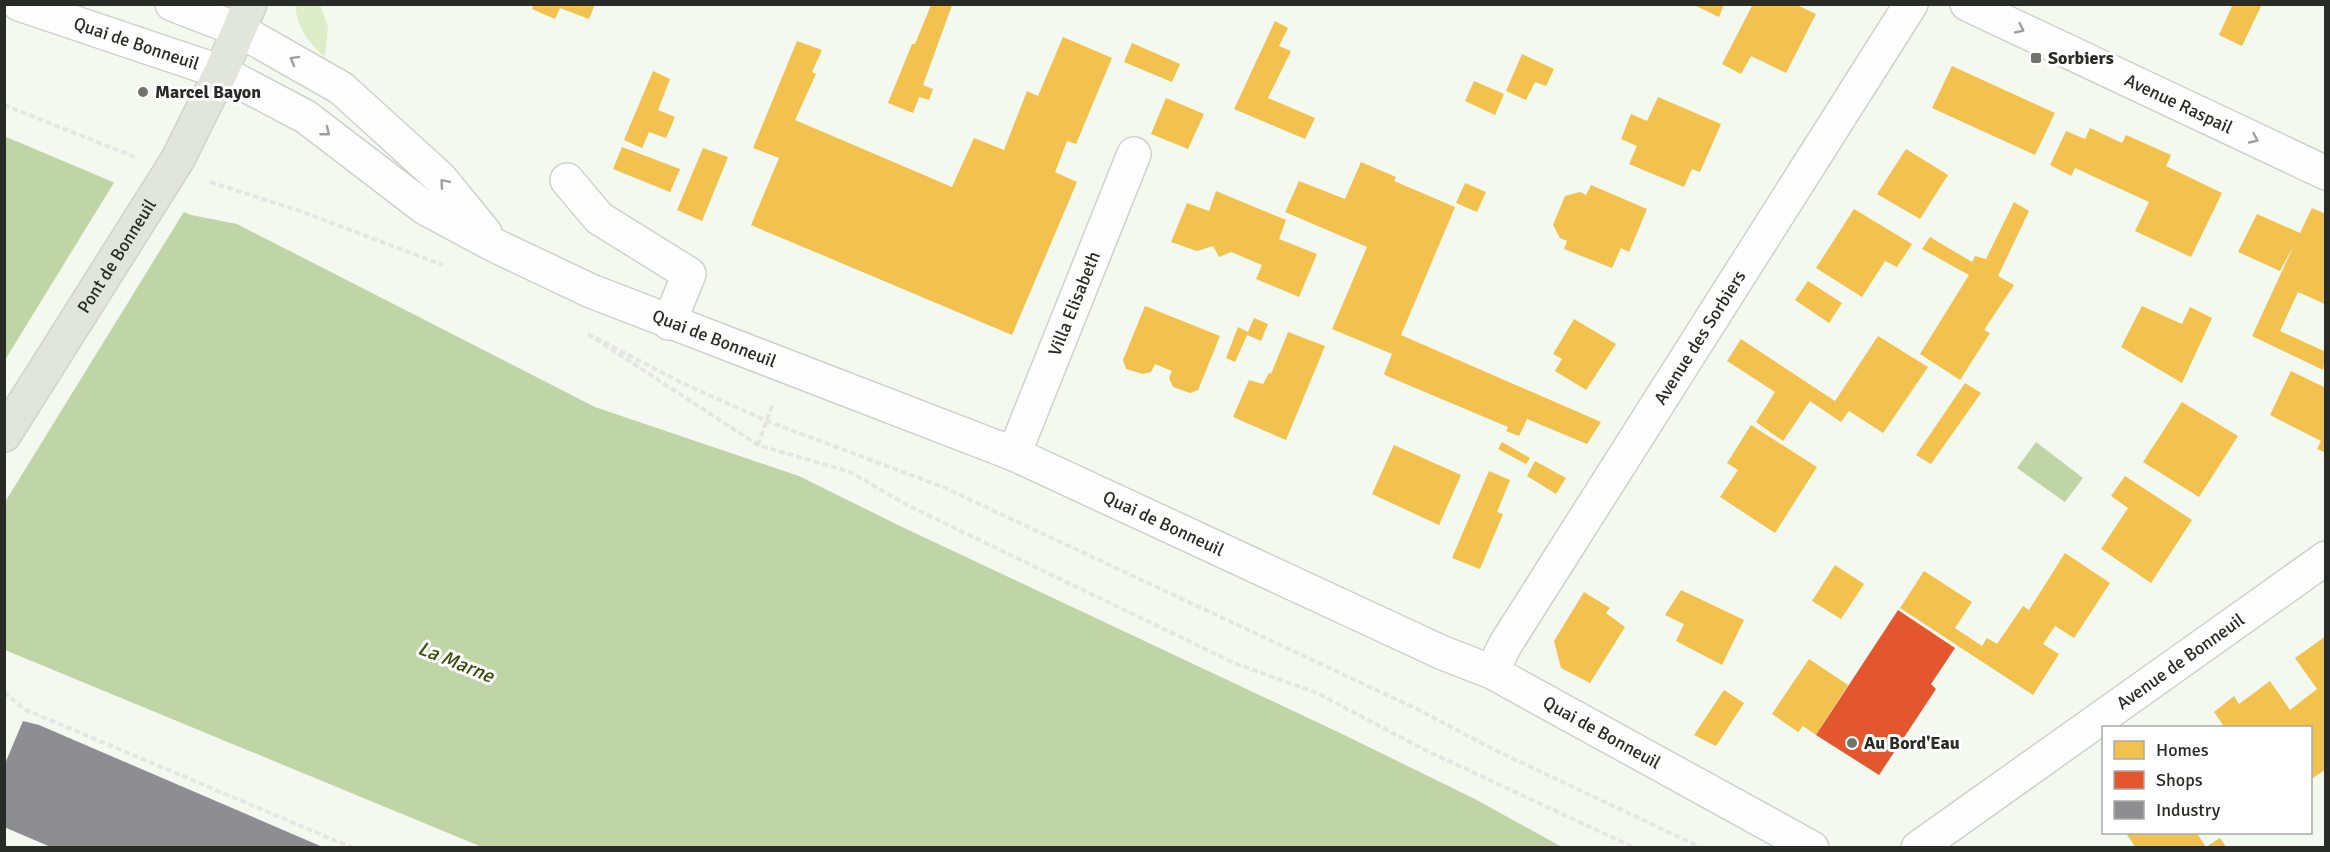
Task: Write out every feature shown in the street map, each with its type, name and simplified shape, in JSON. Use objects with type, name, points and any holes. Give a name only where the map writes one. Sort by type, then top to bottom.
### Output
[{"type":"main road","name":"Pont de Bonneuil","points":[[4,435],[189,169],[221,72],[245,17]]},
{"type":"street","name":"Quai de Bonneuil","points":[[19,4],[221,72],[306,117],[425,208],[494,245],[591,291],[669,323],[1014,454],[1443,654],[1492,672],[1812,848]]},
{"type":"street","name":"Quai de Bonneuil","points":[[172,4],[245,17],[341,88],[440,178],[494,245]]},
{"type":"street","name":"Avenue des Sorbiers","points":[[1492,672],[1511,635],[1911,4]]},
{"type":"street","name":"Avenue Raspail","points":[[1967,4],[2325,173]]},
{"type":"street","name":"Villa Elisabeth","points":[[1014,454],[1134,154]]},
{"type":"street","points":[[567,180],[599,218],[689,274],[669,323]]},
{"type":"street","name":"Avenue de Bonneuil","points":[[1918,848],[2325,558]]},
{"type":"path","points":[[4,105],[143,160]]},
{"type":"path","points":[[189,169],[451,268]]},
{"type":"path","points":[[1635,848],[1424,748],[1317,693],[1234,663],[907,505],[850,472],[758,445],[580,329],[682,383],[767,421],[943,487],[1417,709],[1495,750],[1702,848]]},
{"type":"path","points":[[758,445],[776,397]]},
{"type":"path","points":[[4,692],[24,709],[353,848]]},
{"type":"shaded area","points":[[295,5],[320,5],[328,27],[325,57],[304,34]]},
{"type":"water","name":"La Marne","points":[[4,136],[191,215],[237,224],[595,407],[799,476],[900,526],[1338,732],[1475,799],[1562,847],[482,847],[5,650]]},
{"type":"water","points":[[2036,442],[2083,478],[2065,502],[2017,468]]},
{"type":"pier","points":[[115,181],[185,210],[5,502],[5,360]]},
{"type":"building: Homes","points":[[534,4],[595,4],[589,19],[560,8],[555,19],[532,9]]},
{"type":"building: Homes","points":[[1692,4],[1724,4],[1719,17]]},
{"type":"building: Homes","points":[[1753,4],[1795,4],[1816,14],[1786,73],[1751,56],[1741,74],[1722,64]]},
{"type":"building: Homes","points":[[2233,4],[2262,4],[2242,46],[2219,35]]},
{"type":"building: Homes","points":[[931,5],[952,5],[923,85],[933,89],[929,100],[919,97],[913,113],[888,103]]},
{"type":"building: Homes","points":[[1275,21],[1288,28],[1279,46],[1291,51],[1268,98],[1315,118],[1305,139],[1234,109]]},
{"type":"building: Homes","points":[[1063,37],[1112,58],[1076,144],[1067,141],[1055,172],[1077,182],[1012,335],[751,225],[779,158],[753,148],[797,41],[822,50],[812,72],[816,74],[795,120],[952,187],[974,138],[1004,150],[1027,91],[1038,96]]},
{"type":"building: Homes","points":[[1132,43],[1180,64],[1172,82],[1124,62]]},
{"type":"building: Homes","points":[[1522,54],[1554,69],[1546,86],[1535,82],[1526,100],[1506,91]]},
{"type":"building: Homes","points":[[1952,66],[2055,113],[2035,155],[1932,108]]},
{"type":"building: Homes","points":[[653,71],[670,79],[658,110],[675,117],[666,138],[649,132],[642,148],[624,140]]},
{"type":"building: Homes","points":[[1474,81],[1504,94],[1495,115],[1465,101]]},
{"type":"building: Homes","points":[[1658,97],[1721,124],[1700,172],[1692,169],[1684,187],[1629,164],[1637,146],[1621,139],[1631,114],[1647,121]]},
{"type":"building: Homes","points":[[1166,98],[1204,114],[1188,149],[1151,134]]},
{"type":"building: Homes","points":[[2090,128],[2122,143],[2126,135],[2171,155],[2166,166],[2222,193],[2191,257],[2135,231],[2149,202],[2075,168],[2071,176],[2050,165],[2066,131],[2085,139]]},
{"type":"building: Homes","points":[[622,147],[680,169],[670,192],[613,169]]},
{"type":"building: Homes","points":[[703,148],[728,157],[702,221],[677,210]]},
{"type":"building: Homes","points":[[1906,149],[1948,175],[1920,219],[1877,194]]},
{"type":"building: Homes","points":[[1361,162],[1396,177],[1394,181],[1455,207],[1401,335],[1601,422],[1587,444],[1527,419],[1519,436],[1506,431],[1508,427],[1387,376],[1384,374],[1392,354],[1332,329],[1367,247],[1285,212],[1299,181],[1345,199]]},
{"type":"building: Homes","points":[[1465,183],[1486,192],[1477,212],[1456,203]]},
{"type":"building: Homes","points":[[1591,185],[1647,209],[1629,252],[1621,248],[1612,268],[1564,249],[1567,241],[1560,238],[1553,225],[1565,196],[1580,192],[1586,195]]},
{"type":"building: Homes","points":[[1216,191],[1286,220],[1279,239],[1317,254],[1299,297],[1256,279],[1262,265],[1231,252],[1219,257],[1213,246],[1197,251],[1171,242],[1187,203],[1209,211]]},
{"type":"building: Homes","points":[[2014,202],[2029,211],[1998,276],[2014,285],[1984,330],[1990,333],[1960,380],[1920,354],[1969,275],[1922,249],[1930,237],[1972,262],[1975,256],[1986,259]]},
{"type":"building: Homes","points":[[2312,208],[2326,214],[2326,303],[2298,292],[2280,331],[2326,352],[2323,370],[2252,336],[2295,243],[2280,271],[2238,252],[2257,214],[2300,233]]},
{"type":"building: Homes","points":[[1854,209],[1912,244],[1897,267],[1885,261],[1862,297],[1816,268]]},
{"type":"building: Homes","points":[[1808,281],[1842,303],[1829,323],[1795,300]]},
{"type":"building: Homes","points":[[1145,306],[1220,336],[1198,390],[1190,393],[1173,387],[1169,378],[1172,371],[1155,364],[1151,372],[1143,374],[1126,369],[1123,360]]},
{"type":"building: Homes","points":[[2142,306],[2182,324],[2190,307],[2212,318],[2182,383],[2121,347]]},
{"type":"building: Homes","points":[[1254,318],[1268,324],[1261,341],[1247,335],[1235,362],[1226,358],[1238,327],[1248,332]]},
{"type":"building: Homes","points":[[1574,319],[1616,344],[1586,390],[1555,371],[1562,359],[1553,354]]},
{"type":"building: Homes","points":[[1288,332],[1325,346],[1286,440],[1233,417],[1249,380],[1263,384],[1269,373],[1271,374]]},
{"type":"building: Homes","points":[[1878,336],[1928,367],[1883,433],[1849,411],[1841,422],[1810,401],[1783,441],[1756,422],[1775,392],[1727,361],[1741,339],[1835,401]]},
{"type":"building: Homes","points":[[2291,371],[2326,388],[2326,453],[2317,449],[2321,441],[2270,415]]},
{"type":"building: Homes","points":[[1965,383],[1981,393],[1931,464],[1916,455]]},
{"type":"building: Homes","points":[[2182,402],[2238,436],[2199,497],[2143,462]]},
{"type":"building: Homes","points":[[1751,425],[1817,467],[1775,533],[1720,497],[1738,470],[1727,463]]},
{"type":"building: Homes","points":[[1502,442],[1530,458],[1526,464],[1498,449]]},
{"type":"building: Homes","points":[[1394,445],[1461,475],[1439,525],[1372,494]]},
{"type":"building: Homes","points":[[1535,461],[1566,478],[1556,494],[1527,476]]},
{"type":"building: Homes","points":[[1489,471],[1510,480],[1497,512],[1503,514],[1480,569],[1452,558]]},
{"type":"building: Homes","points":[[2125,476],[2192,520],[2151,583],[2101,549],[2128,508],[2111,496]]},
{"type":"building: Homes","points":[[2065,553],[2110,583],[2074,638],[2055,626],[2043,644],[2059,654],[2033,695],[1900,608],[1924,571],[1972,602],[1955,628],[1982,646],[1987,638],[1997,644],[2023,606],[2029,610]]},
{"type":"building: Homes","points":[[1835,565],[1864,584],[1841,619],[1812,601]]},
{"type":"building: Homes","points":[[1681,590],[1744,620],[1722,665],[1676,641],[1684,624],[1665,615]]},
{"type":"building: Homes","points":[[1584,592],[1610,608],[1606,613],[1625,627],[1590,683],[1561,668],[1554,641]]},
{"type":"building: Homes","points":[[2326,636],[2326,769],[2312,779],[2312,726],[2224,726],[2214,712],[2234,696],[2239,704],[2270,681],[2290,710],[2317,689],[2295,658]]},
{"type":"building: Homes","points":[[1809,659],[1848,685],[1816,735],[1803,726],[1798,732],[1772,714]]},
{"type":"building: Homes","points":[[1724,690],[1744,703],[1716,746],[1694,735]]},
{"type":"building: Homes","points":[[2126,834],[2197,834],[2206,847],[2220,838],[2227,848],[2136,848]]},
{"type":"building: Shops","points":[[1898,610],[1955,648],[1931,684],[1936,689],[1879,775],[1816,735]]},
{"type":"building: Industry","points":[[23,721],[39,725],[325,848],[53,848],[4,827],[4,766]]},
{"type":"place","name":"Sorbiers","points":[[2036,58]]},
{"type":"place","name":"Marcel Bayon","points":[[143,92]]},
{"type":"place","name":"Au Bord'Eau","points":[[1852,743]]}]
